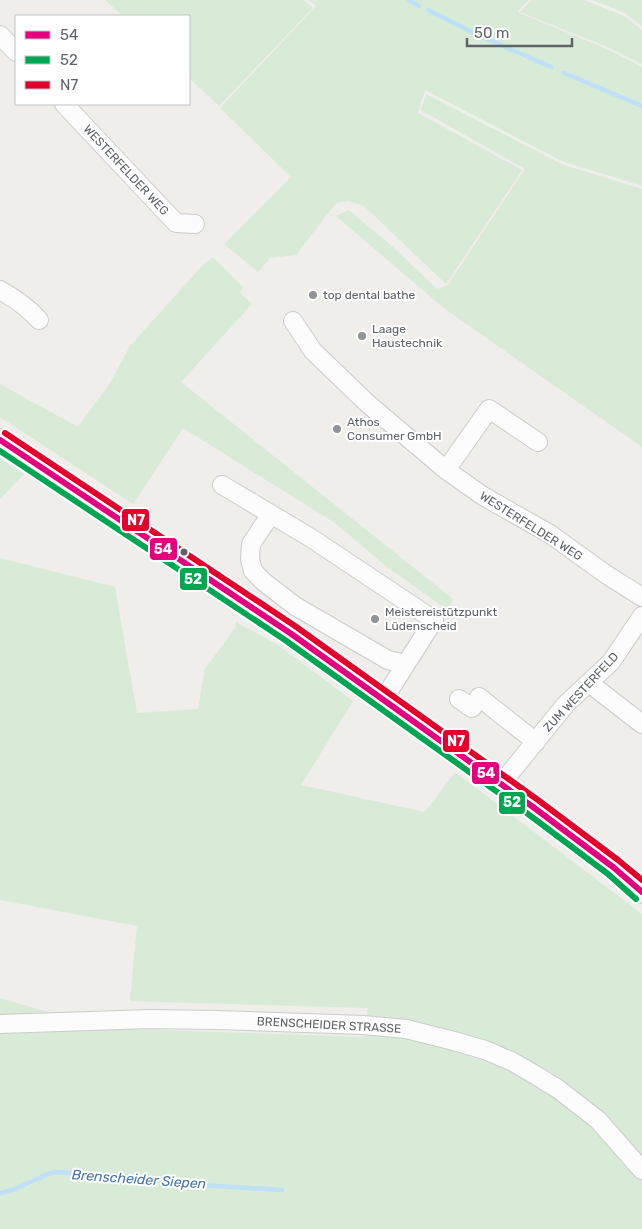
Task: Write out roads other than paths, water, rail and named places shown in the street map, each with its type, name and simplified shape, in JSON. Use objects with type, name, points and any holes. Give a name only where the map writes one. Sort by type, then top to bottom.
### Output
[{"type":"main road","points":[[0,440],[290,633],[501,784],[613,867],[642,892]]},
{"type":"street","points":[[0,35],[15,51]]},
{"type":"street","name":"WESTERFELDER WEG","points":[[65,105],[176,223],[195,224]]},
{"type":"street","points":[[0,290],[16,299],[39,320]]},
{"type":"street","name":"WESTERFELDER WEG","points":[[293,322],[313,351],[367,404],[446,470],[482,496],[550,534],[607,575],[642,596]]},
{"type":"street","points":[[446,470],[489,410],[538,442]]},
{"type":"street","points":[[222,485],[311,538],[434,620],[383,700]]},
{"type":"street","points":[[271,514],[251,544],[250,559],[253,571],[295,606],[388,660],[405,664]]},
{"type":"street","name":"ZUM WESTERFELD","points":[[501,784],[566,704],[612,662],[642,616]]},
{"type":"street","points":[[589,683],[642,724]]},
{"type":"street","name":"ZUM WESTERFELD","points":[[459,699],[472,708],[479,697],[536,742]]},
{"type":"street","name":"BRENSCHEIDER STRASSE","points":[[0,1024],[217,1020],[363,1025],[406,1029],[485,1050],[513,1062],[537,1076],[558,1089],[598,1120],[642,1170]]},
{"type":"waterway","points":[[409,0],[419,6]]},
{"type":"waterway","points":[[428,10],[478,35],[551,67]]},
{"type":"waterway","points":[[564,73],[642,106]]},
{"type":"waterway","name":"Brenscheider Siepen","points":[[0,1193],[55,1172],[154,1178],[185,1184],[282,1190]]},
{"type":"place","name":"top dental bathe","points":[[313,295]]},
{"type":"place","name":"Laage Haustechnik","points":[[362,336]]},
{"type":"place","name":"Athos Consumer GmbH","points":[[337,429]]},
{"type":"place","name":"Meistereistützpunkt Lüdenscheid","points":[[375,619]]}]
